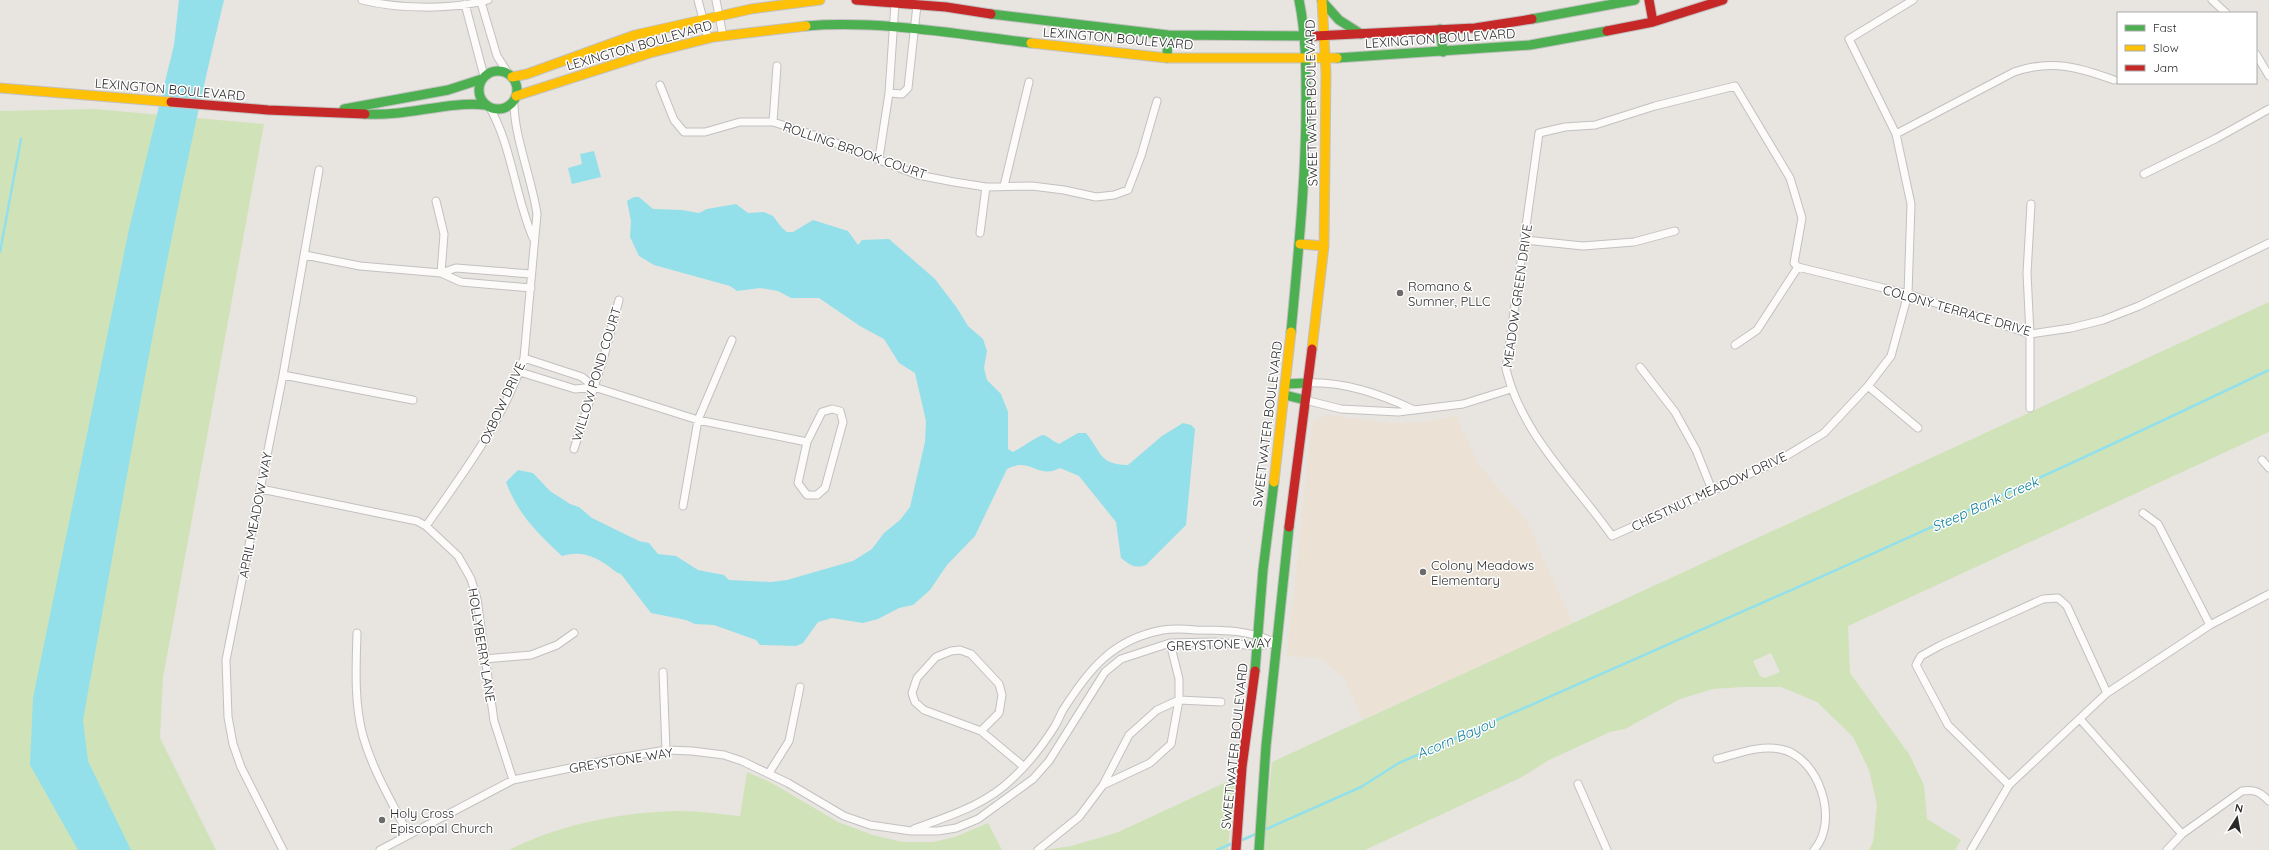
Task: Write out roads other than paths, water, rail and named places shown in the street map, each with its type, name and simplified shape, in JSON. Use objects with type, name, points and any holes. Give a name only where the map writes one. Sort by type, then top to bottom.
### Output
[{"type":"main road","name":"LEXINGTON BOULEVARD","points":[[510,75],[527,74],[635,35],[719,15],[751,9],[820,0]]},
{"type":"main road","name":"LEXINGTON BOULEVARD","points":[[856,0],[946,7],[1041,21],[1168,35],[1324,35],[1440,29],[1517,22],[1634,0]]},
{"type":"main road","name":"SWEETWATER BOULEVARD","points":[[1236,850],[1240,796],[1257,634],[1286,384],[1300,244],[1306,163],[1305,58],[1304,35],[1299,0]]},
{"type":"main road","points":[[1649,0],[1653,22]]},
{"type":"main road","name":"LEXINGTON BOULEVARD","points":[[515,98],[533,89],[650,53],[708,38],[770,29],[830,24],[894,27],[1167,58],[1325,58],[1443,52],[1530,45],[1653,22],[1722,0]]},
{"type":"main road","name":"SWEETWATER BOULEVARD","points":[[1259,850],[1263,784],[1292,498],[1324,246],[1326,184],[1325,58],[1322,1]]},
{"type":"main road","points":[[1322,1],[1339,20],[1361,34]]},
{"type":"main road","points":[[1440,29],[1443,52]]},
{"type":"main road","points":[[1167,58],[1168,35]]},
{"type":"main road","points":[[498,70],[510,75],[517,86],[515,98],[504,108],[488,106],[478,92],[483,77],[498,70]]},
{"type":"main road","name":"LEXINGTON BOULEVARD","points":[[338,111],[368,103],[453,91],[483,77]]},
{"type":"main road","name":"LEXINGTON BOULEVARD","points":[[0,88],[284,111],[338,111],[394,114],[439,109],[466,103],[488,106]]},
{"type":"main road","points":[[1300,244],[1324,246]]},
{"type":"main road","points":[[1286,384],[1307,383]]},
{"type":"main road","points":[[1284,395],[1305,400]]},
{"type":"street","points":[[362,0],[397,6],[423,7],[484,1],[497,56],[510,75]]},
{"type":"street","points":[[698,0],[708,38]]},
{"type":"street","points":[[716,0],[722,36]]},
{"type":"street","name":"CHESTNUT MEADOW DRIVE","points":[[1612,536],[1776,462],[1824,433],[1868,386],[1891,356],[1908,294],[1911,204],[1896,134],[1849,39],[1913,0]]},
{"type":"street","points":[[2212,0],[2225,12]]},
{"type":"street","points":[[879,158],[889,93],[895,3]]},
{"type":"street","points":[[465,4],[483,77]]},
{"type":"street","points":[[889,93],[902,94],[908,88],[917,5]]},
{"type":"street","points":[[2257,56],[2269,76]]},
{"type":"street","points":[[773,122],[777,66]]},
{"type":"street","points":[[1896,134],[2014,72],[2031,66],[2071,66],[2114,80]]},
{"type":"street","points":[[1004,186],[1029,82]]},
{"type":"street","name":"ROLLING BROOK COURT","points":[[660,85],[674,120],[684,132],[705,132],[740,122],[773,122],[879,158],[918,175],[986,187],[1004,186],[1064,190],[1096,197],[1114,195],[1128,190],[1141,156],[1157,101]]},
{"type":"street","name":"MEADOW GREEN DRIVE","points":[[1612,536],[1540,442],[1511,389],[1506,369],[1539,133],[1595,125],[1655,106],[1735,86],[1790,178],[1802,218],[1794,263],[1798,267]]},
{"type":"street","name":"OXBOW DRIVE","points":[[426,526],[483,445],[520,372],[524,358],[537,214],[534,195],[515,119],[515,98]]},
{"type":"street","name":"OXBOW DRIVE","points":[[488,106],[499,123],[524,216],[534,240]]},
{"type":"street","points":[[2144,174],[2218,138],[2269,109]]},
{"type":"street","name":"APRIL MEADOW WAY","points":[[283,850],[241,767],[233,744],[228,717],[226,660],[283,375],[319,170]]},
{"type":"street","points":[[980,233],[986,187]]},
{"type":"street","points":[[436,201],[444,234],[440,273]]},
{"type":"street","points":[[2030,408],[2030,334],[2027,273],[2031,204]]},
{"type":"street","points":[[1525,240],[1583,246],[1634,242],[1675,231]]},
{"type":"street","name":"COLONY TERRACE DRIVE","points":[[1798,267],[1908,294],[2030,334],[2071,328],[2103,320],[2140,306],[2269,243]]},
{"type":"street","points":[[305,255],[360,266],[440,273],[461,282],[531,288]]},
{"type":"street","points":[[1735,345],[1758,330],[1798,267]]},
{"type":"street","points":[[440,273],[456,268],[531,274]]},
{"type":"street","name":"WILLOW POND COURT","points":[[574,449],[594,387],[619,300]]},
{"type":"street","points":[[684,506],[698,420],[732,340]]},
{"type":"street","points":[[524,358],[582,377],[594,387],[698,420],[807,442]]},
{"type":"street","points":[[1640,367],[1675,412],[1696,450],[1712,490]]},
{"type":"street","points":[[520,372],[575,389],[594,387]]},
{"type":"street","points":[[283,375],[413,400]]},
{"type":"street","points":[[1307,383],[1319,382],[1358,389],[1391,399],[1412,409]]},
{"type":"street","points":[[1868,386],[1918,428]]},
{"type":"street","points":[[1305,400],[1341,409],[1374,412],[1398,412],[1412,409],[1463,404],[1511,389]]},
{"type":"street","points":[[832,408],[840,412],[844,422],[825,488],[817,496],[807,495],[798,483],[807,442],[822,412],[832,408]]},
{"type":"street","points":[[2262,460],[2269,468]]},
{"type":"street","name":"HOLLYBERRY LANE","points":[[261,489],[399,516],[426,526],[458,556],[471,579],[477,599],[484,659],[494,721],[513,780]]},
{"type":"street","points":[[2143,513],[2158,524],[2210,625]]},
{"type":"street","points":[[1971,850],[2009,785],[2107,693],[2210,625],[2269,594]]},
{"type":"street","points":[[2009,785],[1948,725],[1916,666],[1922,656],[1941,645],[2043,599],[2058,598],[2067,606],[2107,693]]},
{"type":"street","name":"GREYSTONE WAY","points":[[910,831],[972,807],[1001,788],[1024,766],[1056,725],[1062,712],[1083,681],[1108,653],[1127,641],[1144,634],[1165,629],[1218,630],[1257,634],[1277,643]]},
{"type":"street","points":[[358,633],[358,707],[363,737],[377,771],[408,834]]},
{"type":"street","points":[[484,659],[531,656],[556,645],[574,633]]},
{"type":"street","name":"GREYSTONE WAY","points":[[380,850],[513,780],[613,759],[666,750],[692,751],[724,755],[769,773],[848,817],[885,829],[938,831],[956,828],[978,819],[1033,779],[1049,761],[1105,672],[1121,659],[1170,643],[1214,642],[1256,646],[1277,643]]},
{"type":"street","points":[[1103,785],[1150,763],[1171,744],[1179,700],[1179,679],[1170,643]]},
{"type":"street","points":[[981,731],[999,713],[1002,695],[999,684],[971,654],[960,650],[951,651],[936,657],[917,678],[912,693],[915,702],[924,710],[981,731],[1024,766]]},
{"type":"street","points":[[663,672],[666,750]]},
{"type":"street","points":[[769,773],[789,741],[800,687]]},
{"type":"street","points":[[1038,850],[1079,817],[1103,785],[1129,735],[1157,710],[1179,700],[1221,702]]},
{"type":"street","points":[[1062,712],[1074,721]]},
{"type":"street","points":[[2080,719],[2182,834]]},
{"type":"street","points":[[1717,759],[1762,747],[1781,749],[1801,758],[1815,773],[1822,794],[1825,821],[1820,843],[1814,850]]},
{"type":"street","points":[[1578,784],[1607,850]]},
{"type":"street","points":[[2167,850],[2182,834],[2232,796],[2242,791],[2252,790],[2260,792],[2269,801]]},
{"type":"street","points":[[972,807],[978,819]]},
{"type":"water","points":[[179,0],[224,0],[203,89],[148,359],[83,720],[88,761],[131,850],[78,850],[30,765],[33,698],[129,229],[174,45]]},
{"type":"water","points":[[594,151],[601,177],[572,184],[568,168],[582,164],[580,154]]},
{"type":"water","points":[[634,197],[639,197],[653,209],[682,210],[699,213],[707,209],[736,204],[748,213],[764,212],[773,216],[787,232],[793,232],[813,220],[848,231],[858,245],[862,240],[889,239],[935,279],[957,308],[968,326],[983,339],[987,351],[984,368],[987,380],[1001,394],[1008,412],[1008,449],[1013,452],[1042,435],[1059,444],[1078,433],[1086,433],[1106,460],[1128,465],[1162,436],[1183,423],[1191,425],[1195,429],[1186,525],[1146,565],[1139,567],[1133,566],[1121,558],[1116,522],[1079,476],[1060,468],[1052,471],[1046,471],[1022,465],[1015,466],[1007,469],[975,536],[947,565],[930,590],[913,605],[899,608],[878,619],[863,623],[832,618],[818,622],[803,643],[796,646],[760,645],[756,640],[714,625],[695,624],[686,620],[651,613],[621,574],[607,565],[591,556],[586,555],[575,554],[562,556],[545,540],[522,513],[516,504],[506,482],[518,470],[533,473],[550,491],[570,504],[579,507],[592,518],[639,541],[649,543],[658,554],[676,556],[698,570],[724,575],[729,580],[771,582],[787,580],[853,561],[872,549],[884,533],[900,520],[910,507],[925,442],[926,421],[915,373],[899,363],[884,339],[860,326],[819,298],[791,298],[778,291],[760,288],[737,291],[730,286],[654,265],[639,256],[630,237],[631,221],[627,201]]},
{"type":"waterway","points":[[0,252],[21,139]]},
{"type":"waterway","name":"Steep Bank Creek","points":[[1262,831],[1361,787],[1399,763],[1726,619],[2053,472],[2269,370]]},
{"type":"waterway","name":"Acorn Bayou","points":[[1240,841],[1258,833]]},
{"type":"waterway","name":"Acorn Bayou","points":[[1217,850],[1233,843]]},
{"type":"place","name":"Romano & Sumner, PLLC","points":[[1400,293]]},
{"type":"place","name":"Colony Meadows Elementary","points":[[1423,572]]},
{"type":"place","name":"Holy Cross Episcopal Church","points":[[382,820]]}]
